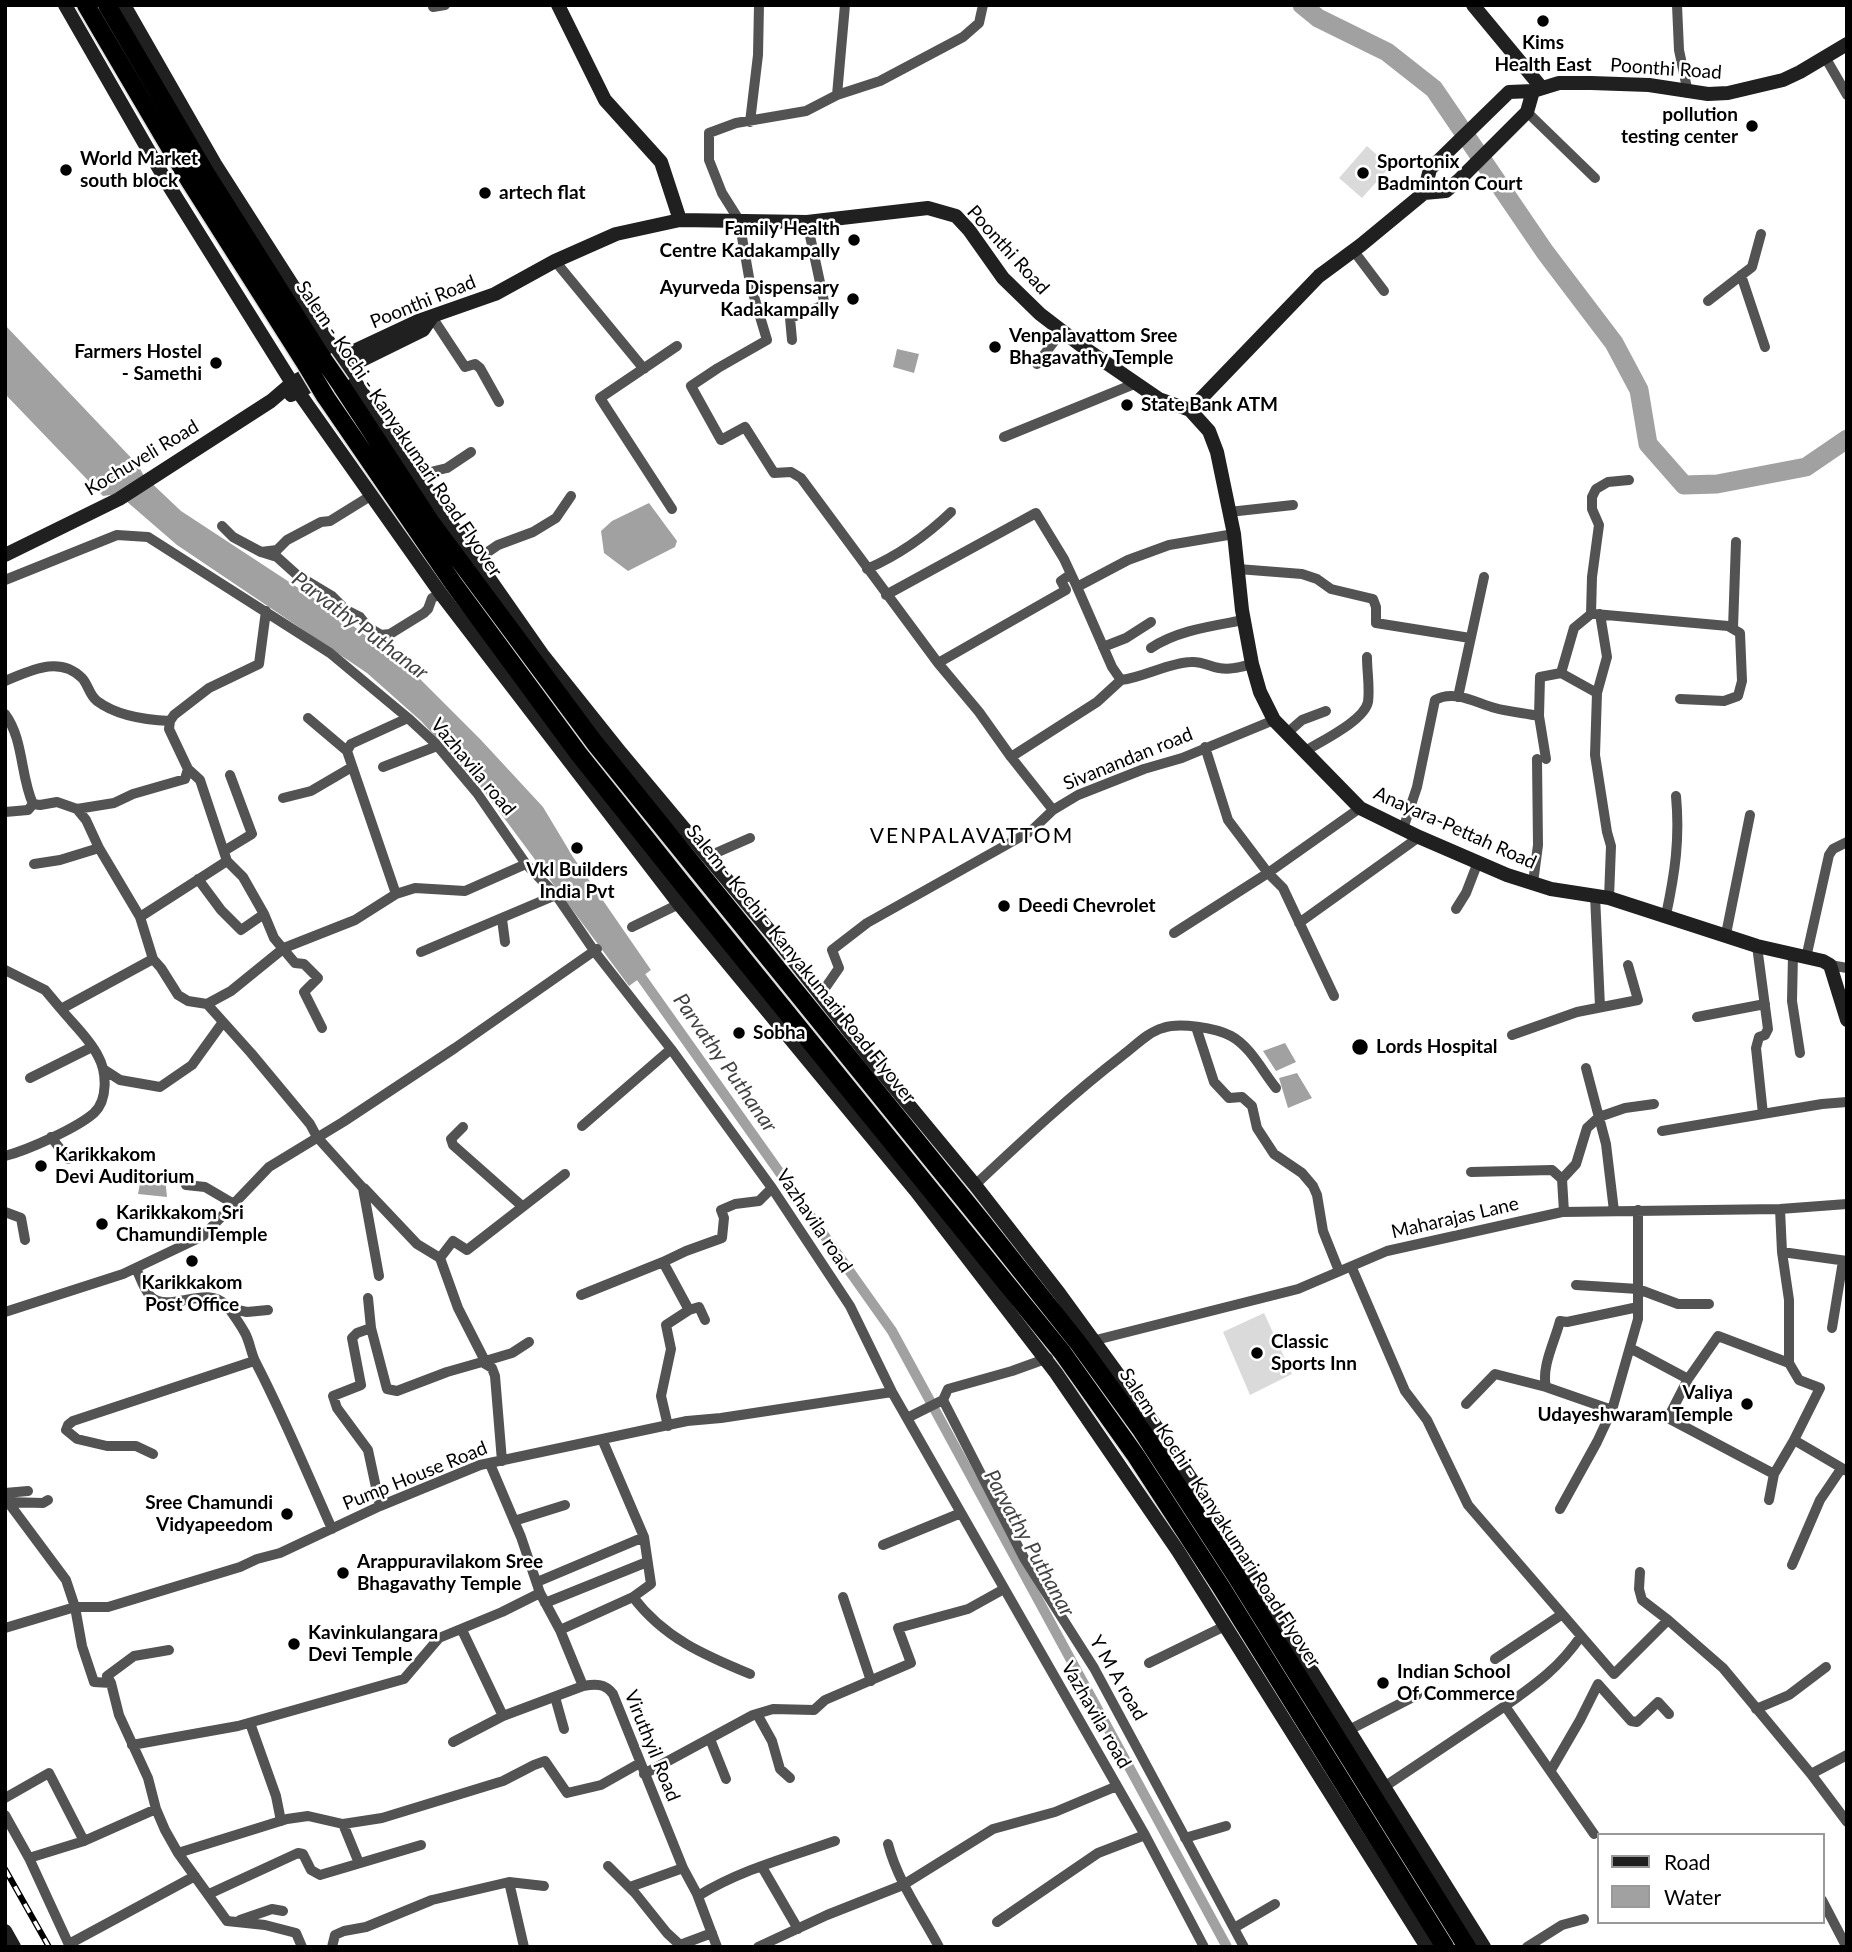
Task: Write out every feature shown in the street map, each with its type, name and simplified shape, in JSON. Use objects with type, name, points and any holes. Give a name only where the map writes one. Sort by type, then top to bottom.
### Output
[{"type":"highway","name":"Salem - Kochi - Kanyakumari Road Flyover","points":[[86,5],[189,180],[326,396],[453,583],[578,753],[684,887],[1078,1346],[1136,1456],[1222,1587],[1445,1947]]},
{"type":"highway","name":"Salem - Kochi - Kanyakumari Road Flyover","points":[[107,5],[205,172],[337,368],[430,522],[594,742],[1078,1346],[1142,1431],[1236,1576],[1467,1947]]},
{"type":"street","points":[[65,5],[169,186],[296,388],[441,594],[679,904],[923,1199],[1045,1359],[1178,1551],[1427,1947]]},
{"type":"street","points":[[124,5],[337,368],[418,475],[542,654],[821,994],[1059,1293],[1078,1346],[1163,1436],[1484,1947]]},
{"type":"street","points":[[433,7],[445,5]]},
{"type":"street","points":[[558,5],[605,100],[661,162],[680,220]]},
{"type":"street","points":[[750,122],[758,55],[759,5]]},
{"type":"street","points":[[837,95],[845,5]]},
{"type":"street","points":[[983,5],[979,23],[963,37],[880,81],[837,95],[806,111],[736,123],[709,133],[709,160],[722,193],[739,220],[750,283],[767,340],[691,386],[721,440],[745,427],[774,474],[791,472],[801,478],[886,595],[1054,810]]},
{"type":"street","points":[[1424,192],[1446,191],[1460,179],[1523,117],[1537,89],[1473,5]]},
{"type":"street","points":[[1677,5],[1679,50],[1688,93]]},
{"type":"street","name":"Poonthi Road","points":[[296,388],[337,368],[418,321],[495,294],[555,261],[616,234],[680,220],[807,222],[928,208],[956,216],[1003,278],[1062,331],[1134,384],[1159,399],[1190,410],[1319,276],[1424,192],[1430,169],[1509,92],[1559,83],[1649,85],[1708,94],[1747,90],[1791,76],[1847,44]]},
{"type":"street","points":[[1825,57],[1847,95]]},
{"type":"street","points":[[1523,117],[1595,178]]},
{"type":"street","points":[[792,340],[790,318],[822,306],[824,301],[807,222]]},
{"type":"street","points":[[1708,301],[1752,267],[1761,234]]},
{"type":"street","points":[[1353,250],[1384,291]]},
{"type":"street","points":[[555,261],[644,369]]},
{"type":"street","points":[[1741,275],[1765,346]]},
{"type":"street","points":[[432,317],[465,367],[475,364],[480,368],[499,402]]},
{"type":"street","points":[[1037,364],[1062,331]]},
{"type":"street","points":[[672,509],[600,398],[677,346]]},
{"type":"street","points":[[1004,437],[1134,384]]},
{"type":"street","name":"Kochuveli Road","points":[[5,555],[124,495],[271,401],[296,388]]},
{"type":"street","name":"Anayara-Pettah Road","points":[[1190,410],[1209,431],[1217,452],[1234,534],[1244,620],[1260,692],[1274,720],[1286,734],[1360,808],[1419,837],[1533,883],[1551,889],[1602,896],[1757,946],[1830,965]]},
{"type":"street","points":[[418,475],[447,468],[471,452]]},
{"type":"street","points":[[1600,1007],[1602,896],[1611,846],[1606,832],[1595,755],[1597,693],[1607,657],[1595,614],[1592,577],[1599,525],[1592,509],[1592,496],[1596,489],[1608,482],[1629,480]]},
{"type":"street","points":[[261,552],[277,550],[287,540],[330,521],[372,495]]},
{"type":"street","points":[[476,560],[498,545],[533,532],[556,518],[571,496]]},
{"type":"street","points":[[1229,512],[1293,505]]},
{"type":"street","points":[[867,569],[895,556],[929,533],[951,513]]},
{"type":"street","points":[[886,595],[1036,513],[1072,574],[1103,647],[1121,680]]},
{"type":"street","points":[[222,526],[233,537],[277,557],[297,575],[360,617],[368,628],[382,635],[390,635],[424,613],[432,598],[441,594]]},
{"type":"street","name":"Vazhavila road","points":[[5,580],[117,535],[135,534],[156,541],[330,653],[408,718],[437,746],[477,793],[526,864],[556,895],[671,1049],[772,1188],[850,1306],[892,1392],[1145,1835],[1202,1946]]},
{"type":"street","points":[[1077,587],[1128,560],[1169,545],[1234,534]]},
{"type":"street","points":[[1733,628],[1736,542]]},
{"type":"street","points":[[1238,569],[1311,576],[1331,589],[1373,599],[1376,623],[1470,639]]},
{"type":"street","points":[[938,663],[1066,590],[1061,581],[1072,574]]},
{"type":"street","points":[[1458,696],[1484,577]]},
{"type":"street","points":[[265,611],[259,664],[209,688],[174,715],[169,729],[188,769],[200,780],[225,856],[243,877],[274,938],[295,963],[304,964],[318,978],[304,992],[322,1028]]},
{"type":"street","points":[[1561,673],[1574,628],[1595,614],[1733,628],[1740,633],[1742,681],[1738,696],[1724,701],[1680,699]]},
{"type":"street","points":[[1151,648],[1162,641],[1208,627],[1244,620]]},
{"type":"street","points":[[1103,647],[1126,638],[1151,622]]},
{"type":"street","points":[[1304,752],[1362,715],[1368,702],[1367,657]]},
{"type":"street","points":[[1011,757],[1097,702],[1121,680],[1146,675],[1169,665],[1193,661],[1235,669],[1252,664]]},
{"type":"street","points":[[5,681],[45,665],[68,668],[83,679],[93,698],[107,707],[139,719],[170,721]]},
{"type":"street","points":[[1533,883],[1538,845],[1541,759],[1540,677],[1561,673],[1597,693]]},
{"type":"street","points":[[1404,829],[1417,787],[1435,700],[1443,695],[1458,696],[1496,708],[1539,716]]},
{"type":"street","points":[[1286,734],[1302,720],[1326,711]]},
{"type":"street","points":[[5,714],[20,748],[24,779],[33,804]]},
{"type":"street","points":[[308,718],[347,751],[396,894]]},
{"type":"street","points":[[347,751],[351,744],[408,718]]},
{"type":"street","name":"Sivanandan road","points":[[821,994],[839,968],[832,950],[879,916],[1031,831],[1054,810],[1078,795],[1274,720]]},
{"type":"street","points":[[383,767],[437,746]]},
{"type":"street","points":[[1205,747],[1228,820],[1268,873],[1283,888],[1334,996]]},
{"type":"street","points":[[283,798],[312,791],[352,767]]},
{"type":"street","points":[[77,810],[114,803],[133,794],[185,779],[188,769]]},
{"type":"street","points":[[140,917],[198,879],[252,834],[230,775]]},
{"type":"street","points":[[1665,915],[1676,867],[1679,824],[1676,796]]},
{"type":"street","points":[[33,804],[40,806],[57,802],[77,810],[86,820],[99,848],[140,917],[153,959],[178,995],[188,1001],[207,1004],[231,991],[284,948],[355,920],[396,894],[415,888],[464,891],[526,864]]},
{"type":"street","points":[[5,812],[28,810],[33,804]]},
{"type":"street","points":[[1174,933],[1268,873],[1360,808]]},
{"type":"street","points":[[1726,934],[1749,815]]},
{"type":"street","points":[[1299,923],[1419,837]]},
{"type":"street","points":[[709,856],[750,838]]},
{"type":"street","points":[[1800,1053],[1792,1001],[1800,956],[1829,855],[1833,849],[1847,842]]},
{"type":"street","points":[[34,864],[60,860],[99,848]]},
{"type":"street","points":[[1456,909],[1478,862]]},
{"type":"street","points":[[198,879],[240,930],[264,914]]},
{"type":"street","points":[[421,952],[556,895]]},
{"type":"street","points":[[632,927],[679,904]]},
{"type":"street","points":[[502,919],[505,942]]},
{"type":"street","points":[[1757,946],[1768,1029],[1765,1035],[1759,1037],[1756,1048],[1763,1114]]},
{"type":"street","points":[[5,1312],[136,1268],[203,1236],[269,1167],[454,1048],[596,950]]},
{"type":"street","points":[[61,1009],[153,959]]},
{"type":"street","points":[[1512,1035],[1577,1012],[1638,1000],[1628,965]]},
{"type":"street","points":[[1847,968],[1830,965],[1847,1020]]},
{"type":"street","points":[[5,970],[45,990],[92,1046],[103,1069],[104,1095],[94,1113],[51,1137],[5,1156]]},
{"type":"street","points":[[207,1004],[310,1124],[317,1137],[363,1188],[417,1244],[440,1258],[458,1308],[483,1357],[482,1362]]},
{"type":"street","points":[[1697,1017],[1765,1004]]},
{"type":"street","points":[[103,1069],[120,1080],[160,1087],[192,1065],[223,1022]]},
{"type":"street","points":[[975,1185],[1030,1132],[1150,1034],[1163,1028],[1181,1025],[1231,1036],[1244,1047],[1276,1088]]},
{"type":"street","points":[[1196,1027],[1217,1086],[1230,1099],[1242,1097],[1252,1106],[1257,1128],[1273,1154],[1301,1173],[1313,1186],[1323,1231],[1339,1271]]},
{"type":"street","points":[[30,1078],[92,1046]]},
{"type":"street","points":[[582,1126],[671,1049]]},
{"type":"street","points":[[1586,1068],[1606,1144],[1614,1211]]},
{"type":"street","points":[[1662,1131],[1847,1102]]},
{"type":"street","points":[[1562,1179],[1576,1164],[1587,1128],[1599,1118],[1625,1108],[1654,1104]]},
{"type":"street","points":[[463,1127],[451,1139],[453,1145],[522,1206]]},
{"type":"street","points":[[51,1137],[68,1159]]},
{"type":"street","points":[[1472,1172],[1552,1170],[1562,1179],[1564,1212]]},
{"type":"street","points":[[440,1258],[453,1241],[467,1250],[565,1174]]},
{"type":"street","points":[[186,1185],[205,1187],[234,1204]]},
{"type":"street","points":[[363,1188],[379,1276]]},
{"type":"street","points":[[582,1295],[722,1238],[724,1218],[721,1210],[735,1204],[759,1201],[772,1188]]},
{"type":"street","name":"Maharajas Lane","points":[[907,1418],[944,1396],[1078,1346],[1298,1289],[1387,1251],[1564,1212],[1780,1209],[1847,1204]]},
{"type":"street","points":[[1769,1500],[1774,1474],[1821,1388],[1799,1380],[1789,1363],[1789,1300],[1782,1252],[1780,1209]]},
{"type":"street","points":[[1560,1509],[1612,1410],[1639,1319],[1637,1210]]},
{"type":"street","points":[[5,1212],[21,1218],[24,1240]]},
{"type":"street","points":[[1782,1252],[1845,1261],[1832,1328]]},
{"type":"street","points":[[663,1262],[689,1310]]},
{"type":"street","points":[[136,1268],[152,1298],[160,1301],[218,1298],[229,1308],[245,1334],[254,1360],[332,1529]]},
{"type":"street","points":[[1352,1268],[1405,1391],[1427,1420],[1468,1505],[1614,1674]]},
{"type":"street","points":[[1576,1285],[1638,1289],[1678,1304],[1709,1304]]},
{"type":"street","points":[[368,1298],[371,1328],[387,1389],[392,1391],[512,1353],[529,1342]]},
{"type":"street","points":[[668,1426],[660,1396],[671,1349],[666,1325],[689,1310],[699,1307],[705,1320]]},
{"type":"street","points":[[1546,1387],[1545,1375],[1560,1321],[1567,1322],[1638,1307]]},
{"type":"street","points":[[229,1308],[247,1312],[268,1310]]},
{"type":"street","points":[[371,1328],[352,1338],[361,1385],[333,1396],[337,1408],[368,1450],[380,1506]]},
{"type":"street","points":[[1774,1474],[1668,1418],[1688,1379],[1718,1336],[1789,1363]]},
{"type":"street","points":[[1630,1348],[1688,1379]]},
{"type":"street","points":[[153,1454],[136,1446],[107,1446],[77,1439],[66,1430],[73,1421],[254,1360]]},
{"type":"street","points":[[482,1362],[492,1368],[495,1376],[502,1461]]},
{"type":"street","points":[[1466,1404],[1495,1374],[1546,1387],[1612,1410]]},
{"type":"street","name":"Pump House Road","points":[[5,1628],[75,1607],[108,1607],[240,1567],[280,1553],[380,1506],[480,1465],[668,1426],[892,1392]]},
{"type":"street","name":"Y M A road","points":[[944,1396],[1024,1558],[1094,1668],[1244,1947]]},
{"type":"street","points":[[560,1630],[633,1597],[651,1584],[644,1537],[601,1439]]},
{"type":"street","points":[[1792,1565],[1820,1500],[1844,1470],[1794,1440]]},
{"type":"street","points":[[453,1742],[503,1716],[583,1686],[560,1630],[545,1603],[490,1464]]},
{"type":"street","points":[[6,1498],[28,1491]]},
{"type":"street","points":[[6,1498],[43,1503],[48,1500]]},
{"type":"street","points":[[6,1498],[66,1580],[94,1682],[111,1684]]},
{"type":"street","points":[[514,1521],[565,1505]]},
{"type":"street","points":[[883,1545],[961,1513]]},
{"type":"street","points":[[132,1745],[250,1723],[404,1679],[439,1638],[462,1630],[539,1588],[644,1537]]},
{"type":"street","points":[[545,1603],[647,1562]]},
{"type":"street","points":[[1640,1572],[1639,1588],[1642,1600],[1723,1668],[1847,1822]]},
{"type":"street","points":[[645,1774],[737,1722],[773,1709],[814,1710],[825,1700],[911,1663],[898,1629],[968,1609],[1004,1588]]},
{"type":"street","points":[[633,1597],[648,1617],[682,1643],[750,1674]]},
{"type":"street","points":[[844,1597],[871,1681]]},
{"type":"street","points":[[1495,1659],[1561,1615]]},
{"type":"street","points":[[1551,1770],[1598,1684],[1614,1674],[1668,1620]]},
{"type":"street","points":[[1149,1663],[1225,1626]]},
{"type":"street","points":[[462,1630],[503,1716]]},
{"type":"street","points":[[1384,1787],[1548,1676],[1581,1636]]},
{"type":"street","points":[[169,1650],[134,1656],[107,1676],[119,1715],[148,1778],[156,1809],[178,1853],[227,1921],[265,1925],[296,1933],[302,1947]]},
{"type":"street","points":[[1756,1709],[1789,1695],[1826,1667]]},
{"type":"street","name":"Viruthyil Road","points":[[583,1686],[597,1684],[608,1688],[613,1694],[717,1947]]},
{"type":"street","points":[[1598,1684],[1631,1721],[1637,1722],[1658,1702],[1669,1714]]},
{"type":"street","points":[[1349,1730],[1417,1695]]},
{"type":"street","points":[[555,1697],[564,1729]]},
{"type":"street","points":[[1505,1706],[1594,1833]]},
{"type":"street","points":[[757,1714],[772,1741],[780,1769],[790,1778]]},
{"type":"street","points":[[250,1723],[276,1796],[281,1821]]},
{"type":"street","points":[[709,1739],[726,1779]]},
{"type":"street","points":[[1811,1774],[1847,1755]]},
{"type":"street","points":[[178,1853],[281,1821],[307,1816],[343,1824],[382,1818],[475,1791],[545,1761],[567,1793],[601,1785],[640,1763]]},
{"type":"street","points":[[5,1798],[49,1773],[84,1841]]},
{"type":"street","points":[[758,1947],[903,1885],[993,1829],[1055,1812],[1117,1787]]},
{"type":"street","points":[[29,1858],[84,1841],[156,1809]]},
{"type":"street","points":[[5,1815],[29,1858],[70,1945],[195,1876]]},
{"type":"street","points":[[343,1824],[359,1863]]},
{"type":"street","points":[[1185,1838],[1226,1826]]},
{"type":"street","points":[[997,1922],[1098,1853],[1145,1835]]},
{"type":"street","points":[[698,1896],[717,1884],[835,1840]]},
{"type":"street","points":[[888,1844],[903,1885],[939,1947]]},
{"type":"street","points":[[209,1894],[298,1853],[303,1854],[311,1870],[320,1875],[421,1845]]},
{"type":"street","points":[[608,1866],[680,1945],[712,1933]]},
{"type":"street","points":[[762,1867],[798,1929]]},
{"type":"street","points":[[630,1888],[683,1868]]},
{"type":"street","points":[[509,1882],[524,1947]]},
{"type":"street","points":[[332,1947],[335,1936],[344,1931],[366,1927],[432,1900],[509,1882],[544,1886]]},
{"type":"street","points":[[1234,1928],[1275,1904]]},
{"type":"street","points":[[1824,1904],[1844,1945]]},
{"type":"street","points":[[236,1922],[272,1909],[283,1911]]},
{"type":"street","points":[[1527,1947],[1562,1925],[1584,1919]]},
{"type":"street","points":[[5,1931],[14,1947]]},
{"type":"shaded area","name":"Sportonix Badminton Court","points":[[1367,146],[1387,164],[1388,169],[1362,198],[1339,178]]},
{"type":"shaded area","name":"Classic Sports Inn","points":[[1264,1313],[1292,1374],[1250,1395],[1223,1332]]},
{"type":"water","points":[[5,325],[138,465],[144,476],[181,511],[338,614],[417,676],[543,807],[573,857],[651,970],[629,986],[481,787],[421,721],[367,673],[177,545],[118,494],[103,496],[5,394]]},
{"type":"water","points":[[897,349],[919,354],[914,373],[893,367]]},
{"type":"water","points":[[649,503],[677,541],[675,547],[628,571],[604,553],[601,531],[612,521]]},
{"type":"water","points":[[1285,1043],[1296,1062],[1276,1071],[1263,1051]]},
{"type":"water","points":[[1297,1073],[1312,1098],[1288,1108],[1279,1078]]},
{"type":"water","points":[[141,1178],[165,1178],[167,1197],[138,1194]]},
{"type":"waterway","points":[[1302,5],[1318,18],[1387,52],[1434,89],[1545,252],[1614,343],[1639,390],[1648,444],[1684,485],[1717,484],[1806,467],[1847,439]]},
{"type":"waterway","name":"Parvathy Puthanar","points":[[634,967],[892,1331],[1227,1947]]},
{"type":"railway","points":[[5,1869],[49,1947]]},
{"type":"place","name":"Kims Health East","points":[[1543,21]]},
{"type":"place","name":"pollution testing center","points":[[1752,126]]},
{"type":"place","name":"World Market south block","points":[[66,170]]},
{"type":"place","name":"Sportonix Badminton Court","points":[[1363,173]]},
{"type":"place","name":"artech flat","points":[[485,193]]},
{"type":"place","name":"Family Health Centre Kadakampally","points":[[854,240]]},
{"type":"place","name":"Ayurveda Dispensary Kadakampally","points":[[853,299]]},
{"type":"place","name":"Venpalavattom Sree Bhagavathy Temple","points":[[995,347]]},
{"type":"place","name":"Farmers Hostel - Samethi","points":[[216,363]]},
{"type":"place","name":"State Bank ATM","points":[[1127,405]]},
{"type":"place","name":"Vkl Builders India Pvt","points":[[577,848]]},
{"type":"place","name":"Deedi Chevrolet","points":[[1004,906]]},
{"type":"place","name":"Sobha","points":[[739,1033]]},
{"type":"place","name":"Lords Hospital","points":[[1360,1047]]},
{"type":"place","name":"Karikkakom Devi Auditorium","points":[[41,1166]]},
{"type":"place","name":"Karikkakom Sri Chamundi Temple","points":[[102,1224]]},
{"type":"place","name":"Karikkakom Post Office","points":[[192,1261]]},
{"type":"place","name":"Classic Sports Inn","points":[[1257,1353]]},
{"type":"place","name":"Valiya Udayeshwaram Temple","points":[[1747,1404]]},
{"type":"place","name":"Sree Chamundi Vidyapeedom","points":[[287,1514]]},
{"type":"place","name":"Arappuravilakom Sree Bhagavathy Temple","points":[[343,1573]]},
{"type":"place","name":"Kavinkulangara Devi Temple","points":[[294,1644]]},
{"type":"place","name":"Indian School Of Commerce","points":[[1383,1683]]},
{"type":"district","name":"VENPALAVATTOM","points":[[972,836]]}]
